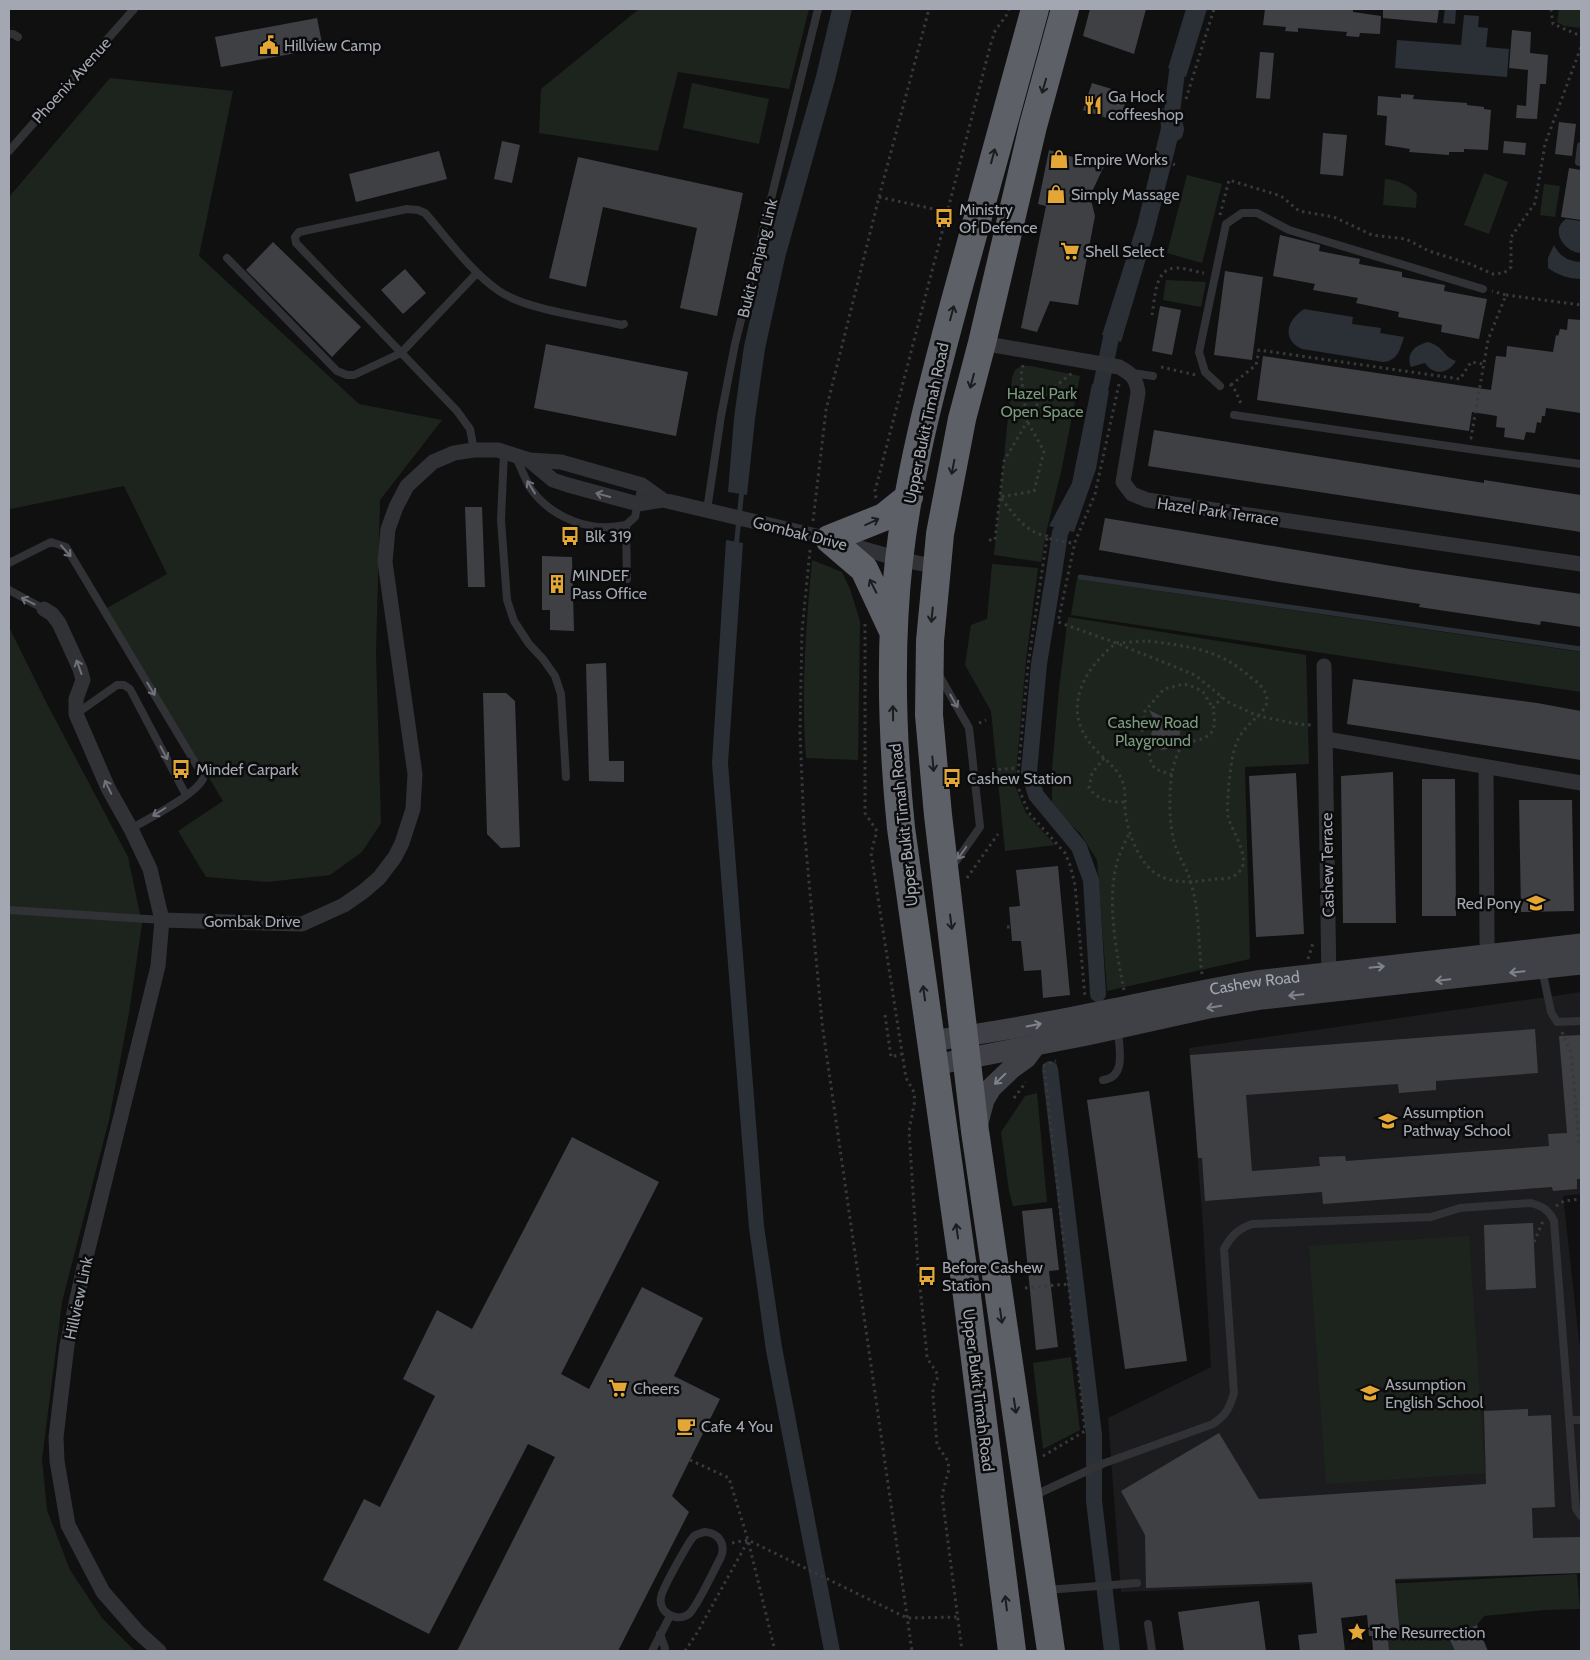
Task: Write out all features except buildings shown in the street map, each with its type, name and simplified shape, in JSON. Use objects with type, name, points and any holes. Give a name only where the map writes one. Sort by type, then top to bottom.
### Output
[{"type":"highway","name":"Upper Bukit Timah Road","points":[[1012,1651],[967,1296],[901,828],[892,715],[893,630],[899,559],[917,450],[996,145],[1035,9]]},
{"type":"highway","name":"Upper Bukit Timah Road","points":[[1051,1651],[975,1131],[938,815],[929,715],[930,658],[936,567],[940,534],[962,419],[982,343],[1033,126],[1065,9]]},
{"type":"highway","points":[[819,547],[884,517],[909,496]]},
{"type":"highway","points":[[819,547],[864,569],[893,630]]},
{"type":"highway","points":[[901,828],[909,832],[918,833],[926,830],[938,815]]},
{"type":"street","points":[[982,343],[1124,369]]},
{"type":"street","name":"Hazel Park Terrace","points":[[1124,369],[1137,383],[1138,393],[1123,482],[1132,494],[1147,500],[1581,564]]},
{"type":"street","name":"Gombak Drive","points":[[162,920],[302,924],[344,905],[364,891],[379,878],[394,857],[402,843],[413,810],[415,774],[385,562],[388,529],[396,507],[407,486],[433,462],[454,453],[474,450],[561,462],[642,485],[663,500]]},
{"type":"street","name":"Gombak Drive","points":[[516,456],[553,480],[638,504],[663,500],[759,523],[819,547],[899,559],[936,567]]},
{"type":"street","points":[[44,609],[52,614],[59,623],[80,669],[83,680],[76,699],[76,714],[108,788],[131,829],[150,869],[162,920]]},
{"type":"street","name":"Cashew Terrace","points":[[1324,666],[1329,982]]},
{"type":"street","points":[[1326,732],[1486,767],[1581,784]]},
{"type":"street","points":[[1486,767],[1486,942],[1490,965]]},
{"type":"street","name":"Hillview Link","points":[[159,1651],[138,1632],[103,1592],[68,1525],[57,1462],[56,1420],[67,1345],[87,1253],[158,966],[162,920]]},
{"type":"street","name":"Cashew Road","points":[[932,1053],[965,1048],[1103,1010],[1209,1008],[1262,999],[1329,982],[1535,959],[1581,944]]},
{"type":"street","name":"Cashew Road","points":[[1535,959],[1581,964]]},
{"type":"street","name":"Cashew Road","points":[[965,1048],[1035,1046],[1059,1050],[1087,1035],[1103,1010]]},
{"type":"street","points":[[975,1131],[984,1100],[991,1088],[1012,1068],[1026,1058],[1035,1046]]},
{"type":"lane","name":"Phoenix Avenue","points":[[9,151],[134,9]]},
{"type":"lane","name":"Bukit Panjang Link","points":[[707,510],[721,416],[735,344],[818,9]]},
{"type":"lane","points":[[9,34],[18,37]]},
{"type":"lane","points":[[1579,162],[1581,146]]},
{"type":"lane","points":[[474,450],[470,429],[457,411],[296,243],[295,237],[299,232],[407,209],[418,210],[425,212],[477,273],[501,292],[532,306],[624,324]]},
{"type":"lane","points":[[1220,386],[1204,372],[1199,352],[1226,224],[1242,213],[1257,213],[1289,230],[1484,289]]},
{"type":"lane","points":[[227,258],[337,371],[347,375],[354,374],[401,353],[477,273]]},
{"type":"lane","points":[[1124,369],[1153,376]]},
{"type":"lane","points":[[1234,415],[1581,464]]},
{"type":"lane","points":[[516,456],[530,487],[539,499],[554,512],[577,523],[615,528],[626,525],[635,517],[642,485]]},
{"type":"lane","points":[[516,456],[501,520],[507,600],[514,621],[529,644],[555,676],[561,694],[566,777]]},
{"type":"lane","points":[[626,525],[627,580]]},
{"type":"lane","points":[[9,563],[51,542],[66,547],[202,774],[203,779],[201,782],[186,795],[131,829]]},
{"type":"lane","points":[[9,590],[44,609]]},
{"type":"lane","points":[[930,658],[969,728],[980,827],[945,877]]},
{"type":"lane","points":[[76,714],[117,685],[124,685],[130,689],[186,795]]},
{"type":"lane","points":[[9,910],[162,920]]},
{"type":"lane","points":[[1535,959],[1551,1012],[1557,1022],[1581,1021]]},
{"type":"lane","points":[[1103,1010],[1120,1067],[1111,1078],[1103,1080]]},
{"type":"lane","points":[[1029,1498],[1102,1464],[1213,1424],[1224,1417],[1229,1409],[1234,1393],[1224,1248],[1231,1236],[1243,1227],[1252,1224],[1431,1217],[1460,1208],[1530,1203],[1540,1205],[1551,1213],[1554,1221],[1576,1509],[1581,1516]]},
{"type":"lane","points":[[1570,1420],[1581,1420]]},
{"type":"lane","points":[[710,1532],[718,1537],[722,1544],[721,1557],[691,1612],[679,1618],[670,1616],[663,1610],[661,1596],[693,1537],[701,1533],[710,1532]]},
{"type":"lane","points":[[1042,1591],[1137,1583]]},
{"type":"lane","points":[[652,1651],[670,1616]]},
{"type":"lane","points":[[1148,1624],[1152,1651]]},
{"type":"lane","points":[[660,1634],[666,1648],[664,1651]]},
{"type":"path","points":[[813,517],[826,410],[879,197],[929,9]]},
{"type":"path","points":[[878,506],[874,491],[991,44],[995,31],[1009,9]]},
{"type":"path","points":[[1186,99],[1214,9]]},
{"type":"path","points":[[1551,9],[1553,24],[1581,36]]},
{"type":"path","points":[[1226,224],[1220,219],[1229,180],[1282,196],[1299,211],[1334,217],[1372,235],[1406,239],[1429,251],[1470,264],[1493,274],[1504,273],[1511,267],[1512,237],[1535,203],[1545,144],[1581,47]]},
{"type":"path","points":[[879,197],[947,212]]},
{"type":"path","points":[[1152,315],[1158,281],[1163,273],[1176,268],[1215,275]]},
{"type":"path","points":[[1484,289],[1506,295],[1581,306]]},
{"type":"path","points":[[1462,436],[1471,438],[1488,340],[1506,295]]},
{"type":"path","points":[[1231,385],[1256,364],[1259,350],[1460,379],[1471,362],[1483,364]]},
{"type":"path","points":[[1000,497],[1034,491],[1044,451],[1027,421],[1022,375],[1024,362]]},
{"type":"path","points":[[989,540],[995,540],[1004,461],[1041,398],[1089,362]]},
{"type":"path","points":[[1154,365],[1226,381],[1237,390],[1242,405],[1252,407]]},
{"type":"path","points":[[1124,369],[1095,494],[1073,542],[1058,622],[1195,675],[1222,698],[1258,716],[1326,732]]},
{"type":"path","points":[[1000,497],[1020,522],[1038,535],[1073,542]]},
{"type":"path","points":[[1047,538],[1028,665],[1017,785],[1029,813],[1066,853],[1103,1010]]},
{"type":"path","points":[[819,547],[802,630],[800,733],[804,826],[822,1023],[912,1651]]},
{"type":"path","points":[[865,622],[865,814],[877,831],[870,853],[906,1078],[913,1090],[915,1100],[909,1131],[918,1267],[927,1356],[928,1361],[935,1368],[938,1377],[933,1387],[938,1445],[948,1461],[949,1469],[942,1496],[962,1651]]},
{"type":"path","points":[[1148,641],[1185,646],[1213,653],[1238,666],[1263,689],[1267,701],[1262,712],[1244,729],[1235,745],[1227,815],[1243,856],[1241,868],[1231,877],[1191,882],[1168,879],[1157,874],[1148,866],[1129,834],[1126,794],[1122,779],[1114,766],[1090,745],[1082,731],[1077,710],[1078,695],[1083,681],[1097,661],[1116,643],[1148,641]]},
{"type":"path","points":[[1172,775],[1155,769],[1151,762],[1148,747],[1142,738],[1142,731],[1145,711],[1164,689],[1184,684],[1203,692],[1213,708],[1216,723],[1212,732],[1206,737],[1182,745],[1172,775],[1169,805],[1175,845],[1191,882],[1198,917],[1202,977]]},
{"type":"path","points":[[1213,708],[1222,698]]},
{"type":"path","points":[[1104,758],[1092,773],[1088,788],[1105,800],[1126,802]]},
{"type":"path","points":[[992,770],[1018,768]]},
{"type":"path","points":[[1103,1010],[1116,949],[1113,889],[1118,860],[1129,834]]},
{"type":"path","points":[[885,1015],[891,1057],[902,1054]]},
{"type":"path","points":[[1557,1022],[1571,1052],[1578,1143],[1581,1146]]},
{"type":"path","points":[[1037,1068],[1044,1066],[1059,1050]]},
{"type":"path","points":[[1039,1459],[1085,1431],[1044,1066]]},
{"type":"path","points":[[1014,1098],[1027,1080]]},
{"type":"path","points":[[1025,1288],[1068,1284]]},
{"type":"path","points":[[690,1460],[729,1478],[748,1540],[775,1651]]},
{"type":"path","points":[[685,1651],[697,1633],[748,1540]]},
{"type":"path","points":[[722,1544],[748,1540],[907,1618],[958,1617]]},
{"type":"shaded area","points":[[832,9],[852,9],[835,80],[785,258],[765,349],[747,495],[728,492],[734,418],[744,346],[765,253],[816,76]]},
{"type":"shaded area","points":[[1186,9],[1207,9],[1186,77],[1168,68]]},
{"type":"shaded area","points":[[1445,9],[1456,9],[1455,24],[1443,23]]},
{"type":"shaded area","points":[[1464,15],[1479,16],[1478,27],[1488,28],[1486,47],[1509,49],[1507,77],[1395,68],[1397,40],[1461,45]]},
{"type":"shaded area","points":[[1160,107],[1183,118],[1154,232],[1121,342],[1102,335],[1137,225],[1161,128]]},
{"type":"shaded area","points":[[1566,219],[1581,221],[1581,253],[1570,249],[1561,240],[1559,229]]},
{"type":"shaded area","points":[[1554,245],[1565,258],[1581,262],[1581,279],[1564,276],[1548,268],[1548,258]]},
{"type":"shaded area","points":[[1304,309],[1353,317],[1352,324],[1381,328],[1380,333],[1404,337],[1400,350],[1395,357],[1383,362],[1302,349],[1291,340],[1289,329],[1294,318]]},
{"type":"shaded area","points":[[1428,342],[1438,346],[1448,357],[1456,361],[1449,369],[1437,372],[1425,363],[1411,367],[1409,358],[1413,350],[1419,345]]},
{"type":"shaded area","points":[[1092,384],[1109,391],[1096,469],[1074,532],[1049,526],[1072,483]]},
{"type":"shaded area","points":[[726,540],[743,543],[728,763],[764,1226],[782,1347],[840,1651],[824,1651],[766,1351],[749,1228],[712,763]]},
{"type":"shaded area","name":"Assumption English School","points":[[1581,992],[1581,1194],[1563,1196],[1581,1357],[1581,1573],[1121,1592],[1108,1418],[1211,1367],[1203,1226],[1189,1048]]},
{"type":"green space","points":[[639,9],[809,9],[789,89],[678,72],[658,151],[539,133],[541,89]]},
{"type":"green space","points":[[1559,9],[1581,9],[1581,28],[1564,26],[1557,22]]},
{"type":"green space","points":[[110,78],[233,91],[199,256],[359,404],[442,420],[380,500],[376,654],[381,823],[362,852],[330,875],[267,882],[206,877],[178,831],[223,801],[107,608],[167,574],[124,486],[10,509],[9,197]]},
{"type":"green space","points":[[692,83],[769,99],[759,144],[683,128]]},
{"type":"green space","points":[[1484,173],[1508,182],[1489,234],[1464,225]]},
{"type":"green space","points":[[1187,175],[1222,184],[1202,263],[1167,253]]},
{"type":"green space","points":[[1385,179],[1394,180],[1414,191],[1417,194],[1416,208],[1383,205]]},
{"type":"green space","points":[[1544,184],[1560,186],[1555,217],[1540,215]]},
{"type":"green space","points":[[1166,280],[1206,282],[1201,307],[1163,300]]},
{"type":"green space","name":"Hazel Park Open Space","points":[[1021,366],[1031,366],[1080,376],[1041,562],[994,555],[1012,378],[1015,370]]},
{"type":"green space","points":[[812,560],[842,572],[850,589],[860,621],[858,760],[806,758],[804,684]]},
{"type":"green space","points":[[992,564],[1038,568],[1026,660],[1015,786],[1026,813],[1055,845],[1005,851],[991,711],[965,665],[971,625],[987,619]]},
{"type":"green space","points":[[1077,579],[1581,652],[1581,692],[1071,615]]},
{"type":"green space","name":"Cashew Road Playground","points":[[1068,617],[1306,655],[1309,764],[1245,767],[1250,959],[1107,991],[1097,860],[1080,833],[1057,812],[1052,803],[1052,769]]},
{"type":"green space","points":[[9,627],[45,700],[128,857],[142,924],[129,1013],[109,1120],[62,1302],[42,1459],[47,1510],[70,1570],[102,1618],[135,1651],[9,1651]]},
{"type":"green space","points":[[1037,1093],[1047,1202],[1013,1206],[1009,1191],[1001,1132],[1025,1096]]},
{"type":"green space","points":[[1469,1236],[1485,1473],[1326,1484],[1309,1246]]},
{"type":"green space","points":[[1071,1357],[1080,1430],[1043,1449],[1033,1363]]},
{"type":"green space","points":[[1577,1574],[1580,1609],[1544,1610],[1484,1616],[1477,1625],[1448,1636],[1455,1651],[1389,1651],[1388,1636],[1400,1633],[1397,1599],[1364,1585]]},
{"type":"waterway","points":[[1175,133],[1176,129],[1172,112],[1177,72],[1196,9]]},
{"type":"waterway","points":[[1096,409],[1111,338],[1117,319]]},
{"type":"waterway","points":[[736,548],[742,489]]},
{"type":"waterway","points":[[1071,510],[1060,533],[1039,664],[1029,772],[1036,795],[1079,847],[1091,880],[1098,994]]},
{"type":"waterway","points":[[1080,577],[1581,649]]},
{"type":"waterway","points":[[1050,1069],[1094,1435],[1094,1501],[1112,1651]]},
{"type":"place","name":"Hillview Camp","points":[[269,45]]},
{"type":"place","name":"Ga Hock coffeeshop","points":[[1093,105]]},
{"type":"place","name":"Empire Works","points":[[1059,159]]},
{"type":"place","name":"Simply Massage","points":[[1056,194]]},
{"type":"place","name":"Ministry Of Defence","points":[[944,218]]},
{"type":"place","name":"Shell Select","points":[[1070,251]]},
{"type":"place","name":"Blk 319","points":[[570,536]]},
{"type":"place","name":"MINDEF Pass Office","points":[[557,584]]},
{"type":"place","name":"Mindef Carpark","points":[[181,769]]},
{"type":"place","name":"Cashew Station","points":[[952,778]]},
{"type":"place","name":"Red Pony","points":[[1536,903]]},
{"type":"place","name":"Assumption Pathway School","points":[[1388,1121]]},
{"type":"place","name":"Before Cashew Station","points":[[927,1276]]},
{"type":"place","name":"Cheers","points":[[618,1388]]},
{"type":"place","name":"Assumption English School","points":[[1370,1393]]},
{"type":"place","name":"Cafe 4 You","points":[[686,1426]]},
{"type":"place","name":"The Resurrection","points":[[1357,1632]]}]
